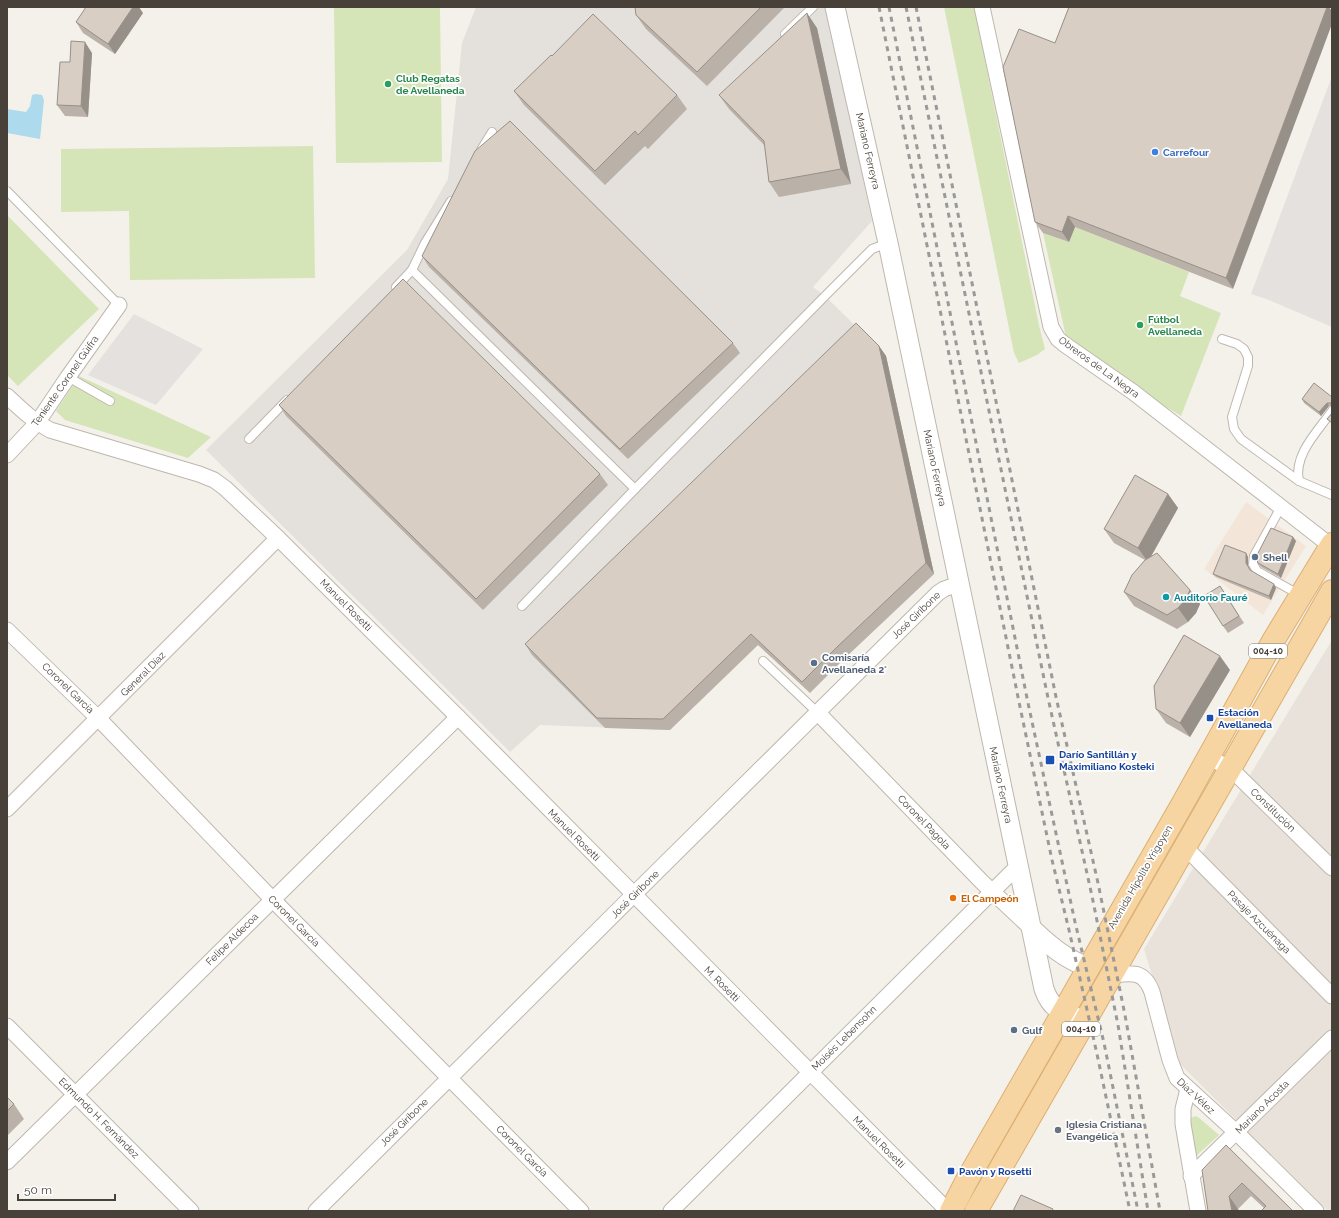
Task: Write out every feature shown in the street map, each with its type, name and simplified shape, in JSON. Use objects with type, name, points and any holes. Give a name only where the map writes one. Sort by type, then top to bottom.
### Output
[{"type":"main road","name":"Avenida Hipólito Yrigoyen","points":[[950,1211],[1088,967],[1209,758],[1273,641],[1332,546]]},
{"type":"main road","name":"004-10","points":[[976,1211],[1186,848],[1230,768],[1332,591]]},
{"type":"street","name":"Mariano Ferreyra","points":[[835,7],[888,243],[1044,989],[1048,999],[1062,1013],[1086,1021]]},
{"type":"street","name":"Obreros de La Negra","points":[[982,7],[1051,328],[1054,333],[1064,344],[1133,392],[1332,546]]},
{"type":"street","name":"Teniente Coronel Güifra","points":[[7,455],[38,423],[68,377],[119,305]]},
{"type":"street","name":"Manuel Rosetti","points":[[7,396],[25,414],[50,430],[184,469],[214,480],[225,488],[278,538],[458,717],[634,895]]},
{"type":"street","name":"General Díaz","points":[[7,809],[99,719],[278,538]]},
{"type":"street","name":"José Giribone","points":[[316,1211],[449,1077],[938,593],[944,589],[959,584]]},
{"type":"street","name":"Coronel García","points":[[7,630],[99,719],[273,900],[581,1211]]},
{"type":"street","name":"Coronel Pagola","points":[[818,713],[992,892],[1032,929]]},
{"type":"street","name":"Felipe Aldecoa","points":[[7,1162],[458,717]]},
{"type":"street","name":"Constitución","points":[[1209,758],[1230,768],[1332,868]]},
{"type":"street","name":"Pasaje Azcuénaga","points":[[1186,848],[1332,996]]},
{"type":"street","name":"Moisés Lebensohn","points":[[671,1211],[1018,866]]},
{"type":"street","name":"M. Rosetti","points":[[634,895],[810,1072]]},
{"type":"street","points":[[1032,929],[1070,960],[1088,967]]},
{"type":"street","name":"Díaz Vélez","points":[[1112,975],[1133,973],[1140,975],[1145,979],[1149,984],[1177,1078],[1236,1132],[1316,1211]]},
{"type":"street","name":"Edmundo H. Fernández","points":[[7,1026],[191,1211]]},
{"type":"street","name":"Mariano Acosta","points":[[1191,1176],[1332,1038]]},
{"type":"street","name":"Manuel Rosetti","points":[[810,1072],[950,1211]]},
{"type":"street","points":[[1188,1089],[1183,1110],[1182,1124],[1198,1211]]},
{"type":"lane","points":[[780,39],[813,7]]},
{"type":"lane","points":[[476,158],[492,132]]},
{"type":"lane","points":[[7,191],[119,305]]},
{"type":"lane","points":[[391,293],[412,270],[425,244],[456,191]]},
{"type":"lane","points":[[522,606],[635,489],[872,249],[888,243]]},
{"type":"lane","points":[[412,270],[635,489]]},
{"type":"lane","points":[[1222,339],[1237,344],[1244,349],[1248,357],[1248,366],[1232,417],[1234,429],[1241,439],[1299,482],[1332,495]]},
{"type":"lane","points":[[68,377],[110,401]]},
{"type":"lane","points":[[249,440],[293,394]]},
{"type":"lane","points":[[1299,482],[1297,473],[1303,452],[1332,410]]},
{"type":"lane","points":[[1281,507],[1254,556],[1253,564],[1256,571],[1301,595]]},
{"type":"lane","points":[[763,660],[818,713]]},
{"type":"shaded area","points":[[476,7],[827,7],[872,221],[813,287],[825,296],[886,356],[934,574],[845,658],[820,633],[782,667],[758,645],[670,730],[540,725],[510,752],[206,450],[407,250],[448,179],[462,43]]},
{"type":"shaded area","points":[[1332,76],[1332,327],[1269,300],[1251,294]]},
{"type":"shaded area","points":[[134,314],[203,349],[156,405],[88,375]]},
{"type":"shaded area","name":"Shell","points":[[1246,502],[1306,546],[1263,615],[1204,569]]},
{"type":"shaded area","points":[[1332,640],[1332,1211],[1328,1211],[1179,1063],[1144,949]]},
{"type":"green space","name":"Club Regatas de Avellaneda","points":[[334,7],[440,7],[442,162],[336,163]]},
{"type":"green space","points":[[944,7],[974,7],[1045,349],[1037,355],[1019,363],[1014,353]]},
{"type":"green space","points":[[313,146],[315,278],[130,280],[129,211],[61,212],[61,149]]},
{"type":"green space","points":[[7,215],[99,309],[18,386],[7,375]]},
{"type":"green space","name":"Fútbol Avellaneda","points":[[1075,227],[1189,272],[1180,296],[1221,313],[1181,416],[1155,400],[1066,337],[1043,233],[1069,242]]},
{"type":"green space","points":[[79,376],[211,437],[188,458],[65,420],[56,411]]},
{"type":"green space","points":[[1195,1116],[1219,1135],[1195,1157],[1190,1122],[1191,1118]]},
{"type":"water","points":[[32,95],[42,95],[44,100],[40,139],[7,133],[7,109],[26,112],[30,106]]},
{"type":"building","points":[[86,7],[133,7],[108,44],[76,22]]},
{"type":"building","points":[[635,7],[761,7],[697,72],[636,15]]},
{"type":"building","name":"Carrefour","points":[[1069,7],[1327,7],[1226,278],[1068,216],[1062,232],[1035,222],[1003,67],[1019,29],[1055,43]]},
{"type":"building","points":[[807,13],[841,169],[769,182],[764,141],[719,95]]},
{"type":"building","points":[[593,14],[677,95],[638,135],[635,131],[595,171],[514,91],[551,55],[552,56]]},
{"type":"building","points":[[71,41],[85,42],[81,106],[57,105],[60,62],[70,62]]},
{"type":"building","points":[[510,121],[733,343],[620,449],[422,256],[475,151]]},
{"type":"building","points":[[403,279],[600,474],[476,599],[279,405]]},
{"type":"building","points":[[856,323],[879,346],[926,563],[802,682],[751,634],[663,719],[597,718],[525,644]]},
{"type":"building","points":[[1314,383],[1332,397],[1332,403],[1327,403],[1319,412],[1302,399]]},
{"type":"building","points":[[1332,413],[1332,423],[1327,419]]},
{"type":"building","points":[[1135,475],[1168,494],[1138,548],[1104,529]]},
{"type":"building","points":[[1271,528],[1293,537],[1278,574],[1258,563],[1256,557]]},
{"type":"building","points":[[1225,545],[1246,553],[1246,563],[1250,570],[1274,584],[1269,596],[1213,574]]},
{"type":"building","name":"Auditorio Fauré","points":[[1157,553],[1190,590],[1186,599],[1178,608],[1167,615],[1124,592],[1132,575],[1145,560]]},
{"type":"building","points":[[1220,586],[1239,616],[1223,626],[1204,596]]},
{"type":"building","points":[[1184,635],[1220,656],[1180,723],[1156,709],[1154,686]]},
{"type":"building","points":[[7,1097],[14,1104],[7,1111]]},
{"type":"building","points":[[1226,1145],[1293,1211],[1261,1211],[1266,1206],[1242,1183],[1229,1196],[1232,1211],[1208,1211],[1202,1170]]},
{"type":"building","points":[[1021,1195],[1053,1209],[1052,1211],[1013,1211]]},
{"type":"railway","points":[[879,7],[1019,702],[1052,860],[1097,1054],[1130,1211]]},
{"type":"railway","points":[[889,7],[1028,703],[1075,922],[1104,1043],[1138,1211]]},
{"type":"railway","points":[[906,7],[1048,698],[1092,896],[1118,1025],[1148,1211]]},
{"type":"railway","points":[[916,7],[1056,697],[1098,883],[1125,1015],[1160,1211]]},
{"type":"place","name":"Club Regatas de Avellaneda","points":[[388,84]]},
{"type":"place","name":"Carrefour","points":[[1155,152]]},
{"type":"place","name":"Fútbol Avellaneda","points":[[1140,325]]},
{"type":"place","name":"Shell","points":[[1255,557]]},
{"type":"place","name":"Auditorio Fauré","points":[[1166,597]]},
{"type":"place","name":"Comisaría Avellaneda 2°","points":[[814,663]]},
{"type":"place","name":"Estación Avellaneda","points":[[1210,718]]},
{"type":"place","name":"Darío Santillán y Maximiliano Kosteki","points":[[1050,760]]},
{"type":"place","name":"El Campeón","points":[[953,898]]},
{"type":"place","name":"Gulf","points":[[1014,1030]]},
{"type":"place","name":"Iglesia Cristiana Evangélica","points":[[1058,1130]]},
{"type":"place","name":"Pavón y Rosetti","points":[[951,1171]]}]
